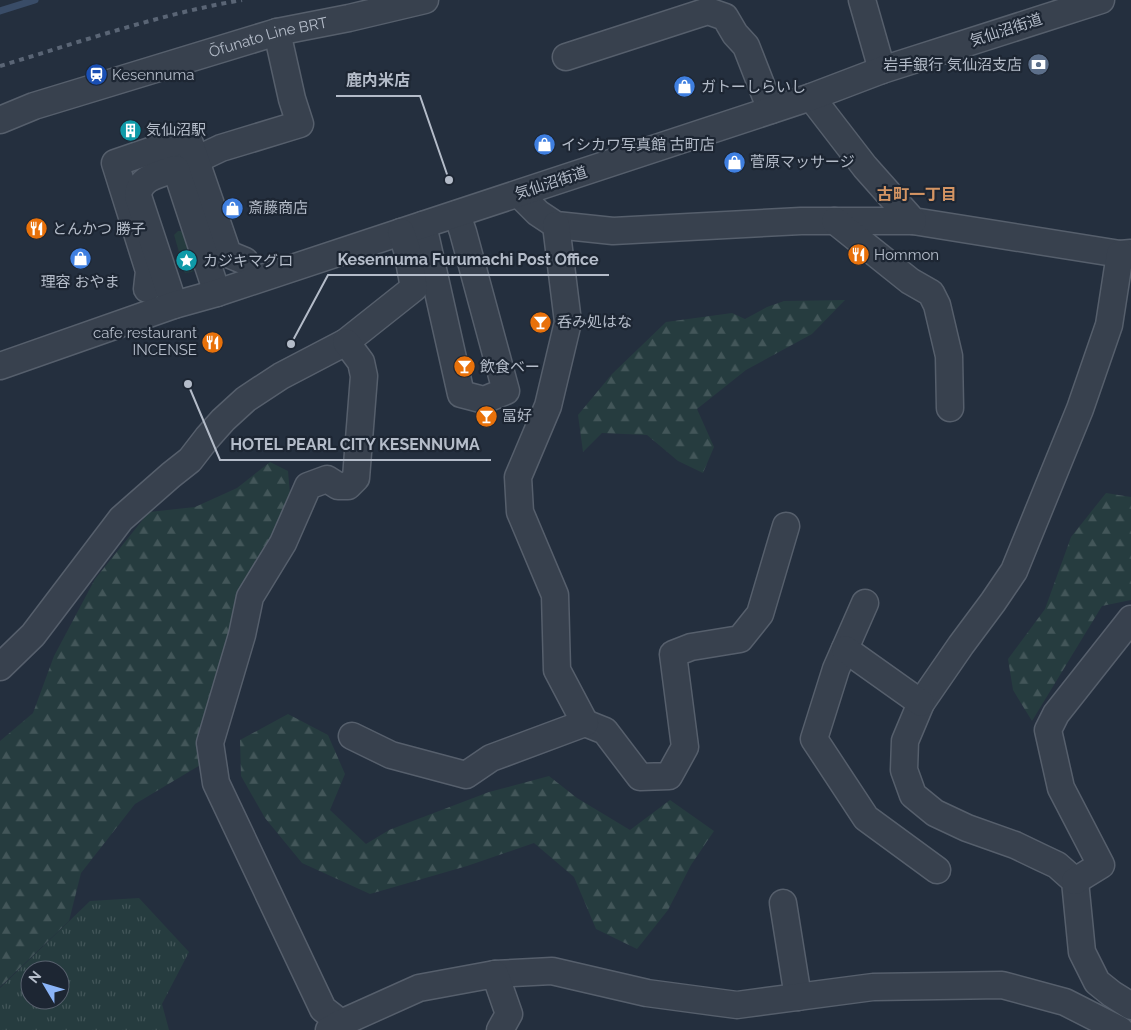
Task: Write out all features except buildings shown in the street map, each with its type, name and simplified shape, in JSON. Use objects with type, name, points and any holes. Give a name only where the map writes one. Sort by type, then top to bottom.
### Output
[{"type":"street","name":"Ōfunato Line BRT","points":[[0,120],[34,106],[349,18],[425,0]]},
{"type":"street","points":[[862,0],[882,70]]},
{"type":"street","name":"気仙沼街道","points":[[0,366],[174,305],[519,194],[811,97],[882,70],[1101,0]]},
{"type":"street","points":[[566,56],[708,11],[725,17],[735,34],[746,46],[771,110]]},
{"type":"street","points":[[0,128],[111,96],[279,39],[292,99],[300,124],[221,148],[186,165],[153,176],[142,183],[138,189],[138,196],[174,305]]},
{"type":"street","points":[[811,97],[865,167],[913,221]]},
{"type":"street","points":[[147,289],[149,271],[115,163],[188,138],[186,165],[216,293]]},
{"type":"street","points":[[186,165],[228,254],[245,261]]},
{"type":"street","points":[[346,342],[360,362],[364,376],[356,478],[348,486],[338,486],[326,479],[308,486],[283,543],[250,597],[242,635],[210,743],[216,783],[323,1009],[335,1027],[419,988],[495,974],[552,972],[647,993],[737,1004],[873,986],[1002,985],[1065,1002],[1119,1030],[1131,1007],[1097,982],[1082,952],[1075,881],[1057,865],[1015,845],[967,828],[935,813],[913,795],[904,770],[905,741],[921,703],[1014,571],[1080,409],[1109,325],[1126,253],[913,221],[801,221],[613,231],[556,225],[538,213],[519,194]]},
{"type":"street","points":[[412,229],[461,394],[484,400],[506,391],[457,214]]},
{"type":"street","points":[[835,221],[910,281],[931,294],[938,305],[949,356],[950,408]]},
{"type":"street","points":[[556,225],[568,322],[548,406],[518,477],[520,512],[555,595],[557,670],[585,723],[605,731],[640,777],[669,776],[685,747],[673,654],[692,647],[740,639],[760,614],[786,526]]},
{"type":"street","points":[[0,667],[33,635],[121,519],[190,460],[223,420],[246,399],[281,376],[346,342],[414,288],[407,250],[412,229]]},
{"type":"street","points":[[865,603],[836,669],[814,739],[866,818],[937,870]]},
{"type":"street","points":[[1075,881],[1101,865],[1061,788],[1048,730],[1056,714],[1131,619]]},
{"type":"street","points":[[845,648],[921,703]]},
{"type":"street","points":[[352,736],[391,755],[466,775],[491,758],[585,723]]},
{"type":"street","points":[[783,903],[798,997]]},
{"type":"street","points":[[495,974],[509,1014],[500,1030]]},
{"type":"green space","points":[[178,231],[185,235],[195,268],[192,272],[185,273],[174,235]]},
{"type":"green space","points":[[845,300],[812,334],[746,370],[697,409],[714,447],[703,473],[678,461],[647,435],[602,433],[583,452],[578,415],[612,374],[666,322],[732,313],[745,319],[767,307],[784,301]]},
{"type":"green space","points":[[270,462],[288,471],[291,505],[202,764],[135,804],[81,873],[69,921],[28,960],[20,960],[20,968],[0,987],[0,741],[33,713],[54,656],[95,579],[149,512],[195,507],[237,488]]},
{"type":"green space","points":[[1106,493],[1131,497],[1131,600],[1102,606],[1032,721],[1013,690],[1008,659],[1045,609],[1071,537]]},
{"type":"green space","points":[[288,714],[328,735],[345,774],[330,810],[366,844],[389,830],[489,792],[549,776],[577,798],[630,830],[670,800],[714,831],[691,865],[668,910],[637,949],[596,929],[574,877],[534,843],[467,866],[370,894],[302,863],[265,818],[241,776],[240,740]]},
{"type":"green space","points":[[139,898],[189,952],[162,1004],[169,1030],[0,1030],[0,988],[20,969],[20,1010],[70,1010],[70,960],[29,960],[90,901]]},
{"type":"waterway","points":[[0,11],[35,0]]},
{"type":"railway","points":[[0,66],[150,21],[242,0]]},
{"type":"place","name":"岩手銀行 気仙沼支店","points":[[1038,65]]},
{"type":"place","name":"Kesennuma","points":[[96,75]]},
{"type":"place","name":"ガトーしらいし","points":[[685,87]]},
{"type":"place","name":"気仙沼駅","points":[[130,130]]},
{"type":"place","name":"イシカワ写真館 古町店","points":[[545,145]]},
{"type":"place","name":"菅原マッサージ","points":[[734,162]]},
{"type":"place","name":"鹿内米店","points":[[449,180]]},
{"type":"place","name":"斎藤商店","points":[[232,208]]},
{"type":"place","name":"とんかつ 勝子","points":[[36,229]]},
{"type":"place","name":"Hommon","points":[[858,255]]},
{"type":"place","name":"理容 おやま","points":[[80,259]]},
{"type":"place","name":"カジキマグロ","points":[[187,261]]},
{"type":"place","name":"呑み処はな","points":[[541,322]]},
{"type":"place","name":"cafe restaurant INCENSE","points":[[213,342]]},
{"type":"place","name":"Kesennuma Furumachi Post Office","points":[[291,344]]},
{"type":"place","name":"飲食ベー","points":[[464,367]]},
{"type":"place","name":"HOTEL PEARL CITY KESENNUMA","points":[[188,384]]},
{"type":"place","name":"冨好","points":[[486,416]]},
{"type":"district","name":"古町一丁目","points":[[917,194]]}]
